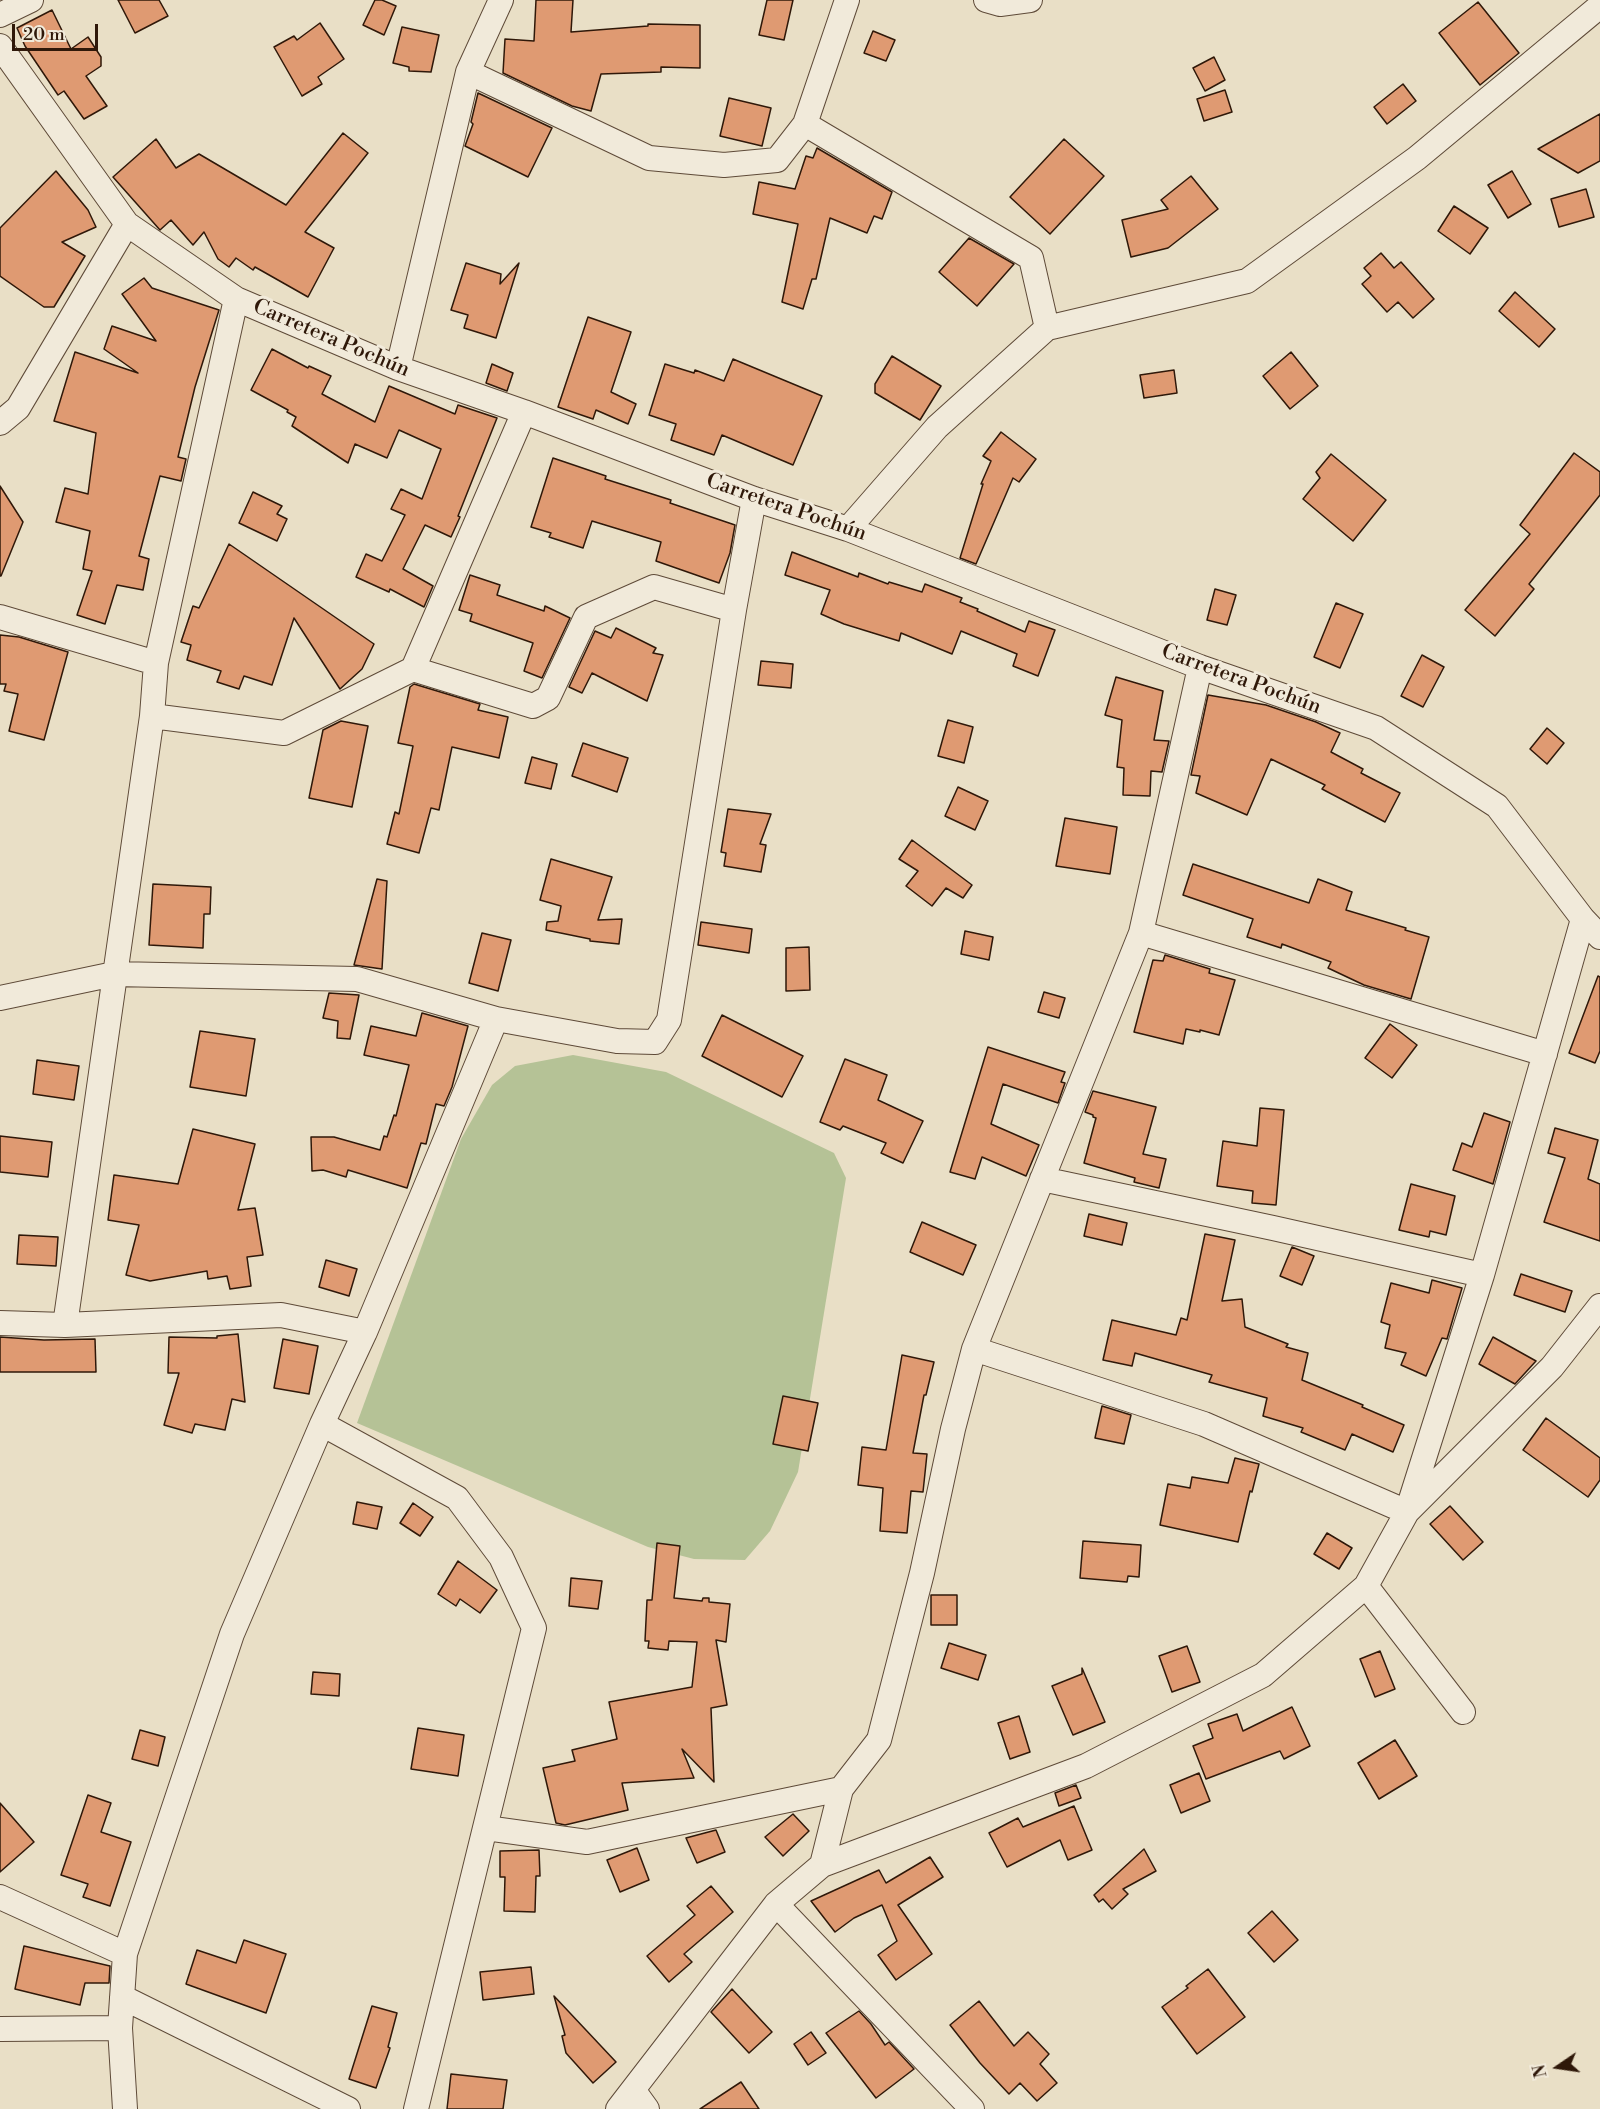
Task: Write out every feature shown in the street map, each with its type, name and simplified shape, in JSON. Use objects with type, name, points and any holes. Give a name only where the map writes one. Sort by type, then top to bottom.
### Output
[{"type":"street","points":[[0,15],[31,0]]},
{"type":"street","points":[[398,368],[468,72],[501,0]]},
{"type":"street","points":[[468,72],[649,158],[724,165],[777,160],[805,124],[848,0]]},
{"type":"street","points":[[986,0],[1000,4],[1030,0]]},
{"type":"street","points":[[848,529],[937,427],[1047,328],[1247,281],[1417,158],[1600,6]]},
{"type":"street","name":"Carretera Pochún","points":[[0,46],[127,224],[236,299],[398,368],[524,412],[754,499],[848,529],[1200,667],[1376,728],[1497,806],[1583,919],[1600,937]]},
{"type":"street","points":[[805,124],[1031,258],[1047,328]]},
{"type":"street","points":[[0,423],[18,408],[127,224]]},
{"type":"street","points":[[65,1326],[152,716],[156,663],[236,299]]},
{"type":"street","points":[[152,716],[284,733],[413,669],[524,412]]},
{"type":"street","points":[[0,998],[114,974],[357,979],[496,1019],[617,1041],[655,1042],[669,1020],[734,610],[754,499]]},
{"type":"street","points":[[413,669],[533,705],[548,698],[586,617],[654,587],[734,610]]},
{"type":"street","points":[[0,617],[156,663]]},
{"type":"street","points":[[822,1865],[841,1789],[879,1740],[922,1573],[953,1429],[974,1348],[1141,933],[1200,667]]},
{"type":"street","points":[[618,2109],[640,2100],[776,1904],[822,1865],[1086,1766],[1232,1692],[1263,1675],[1366,1586],[1407,1512],[1482,1275],[1583,919]]},
{"type":"street","points":[[1141,933],[1545,1054]]},
{"type":"street","points":[[124,2109],[120,2028],[124,1954],[232,1634],[322,1424],[365,1332],[496,1019]]},
{"type":"street","points":[[1042,1179],[1482,1275]]},
{"type":"street","points":[[1407,1512],[1552,1367],[1600,1305]]},
{"type":"street","points":[[0,1323],[65,1326],[281,1315],[365,1332]]},
{"type":"street","points":[[974,1348],[1204,1424],[1407,1512]]},
{"type":"street","points":[[322,1424],[457,1498],[501,1557],[534,1628],[416,2109]]},
{"type":"street","points":[[1366,1586],[1463,1712]]},
{"type":"street","points":[[486,1828],[587,1842],[841,1789]]},
{"type":"street","points":[[0,1897],[124,1954]]},
{"type":"street","points":[[776,1904],[972,2109]]},
{"type":"street","points":[[122,1997],[348,2109]]},
{"type":"street","points":[[0,2029],[120,2028]]},
{"type":"green space","points":[[573,1055],[666,1072],[834,1153],[846,1178],[798,1472],[770,1531],[745,1560],[694,1559],[648,1547],[357,1423],[461,1139],[492,1085],[515,1066]]},
{"type":"building","points":[[118,0],[159,0],[168,16],[135,33]]},
{"type":"building","points":[[375,0],[382,0],[396,6],[384,35],[363,25]]},
{"type":"building","points":[[536,0],[573,0],[571,32],[648,26],[648,24],[700,25],[700,68],[661,67],[661,72],[601,74],[591,111],[572,106],[503,73],[505,39],[534,41]]},
{"type":"building","points":[[767,0],[793,0],[784,40],[759,35]]},
{"type":"building","points":[[1478,2],[1519,53],[1480,85],[1439,33]]},
{"type":"building","points":[[52,10],[71,49],[88,37],[101,57],[101,66],[86,76],[107,106],[84,119],[64,91],[58,95],[25,46],[17,28]]},
{"type":"building","points":[[320,23],[344,59],[318,77],[322,84],[302,96],[274,47],[294,36],[297,40]]},
{"type":"building","points":[[402,27],[439,35],[431,72],[409,71],[409,67],[393,63]]},
{"type":"building","points":[[873,31],[895,40],[886,61],[864,53]]},
{"type":"building","points":[[1214,57],[1225,80],[1205,91],[1193,68]]},
{"type":"building","points":[[1403,84],[1416,101],[1387,124],[1374,107]]},
{"type":"building","points":[[1225,90],[1232,112],[1204,121],[1197,99]]},
{"type":"building","points":[[478,93],[552,128],[528,177],[465,146],[473,124],[471,122]]},
{"type":"building","points":[[729,98],[771,108],[762,146],[720,136]]},
{"type":"building","points":[[1600,114],[1600,161],[1578,173],[1538,149]]},
{"type":"building","points":[[343,133],[368,153],[305,232],[334,248],[308,297],[255,267],[253,270],[236,258],[229,267],[218,259],[204,232],[193,245],[171,220],[160,230],[113,177],[156,139],[176,168],[199,154],[286,205]]},
{"type":"building","points":[[1064,139],[1104,176],[1050,234],[1010,197]]},
{"type":"building","points":[[817,148],[892,192],[882,219],[874,216],[867,233],[830,218],[816,279],[812,279],[803,309],[782,302],[798,224],[753,214],[759,182],[795,189],[806,156],[813,158]]},
{"type":"building","points":[[56,171],[88,210],[96,227],[62,242],[85,256],[54,307],[44,307],[0,276],[0,228]]},
{"type":"building","points":[[1512,171],[1531,204],[1508,218],[1488,185]]},
{"type":"building","points":[[1191,176],[1218,209],[1168,248],[1131,257],[1122,220],[1168,209],[1161,200]]},
{"type":"building","points":[[1586,189],[1594,217],[1559,227],[1551,199]]},
{"type":"building","points":[[1454,206],[1488,228],[1470,254],[1438,231]]},
{"type":"building","points":[[969,238],[1014,264],[977,306],[939,272]]},
{"type":"building","points":[[1381,253],[1394,268],[1401,262],[1434,299],[1413,318],[1398,302],[1387,312],[1362,284],[1371,276],[1364,268]]},
{"type":"building","points":[[466,263],[501,274],[500,284],[519,263],[496,338],[464,328],[468,315],[451,310]]},
{"type":"building","points":[[144,278],[152,288],[219,310],[195,387],[178,457],[186,459],[181,481],[160,476],[139,556],[149,559],[143,590],[117,585],[105,624],[77,615],[92,571],[83,569],[90,531],[56,522],[65,488],[88,494],[96,433],[54,421],[75,352],[138,373],[104,349],[112,326],[156,341],[122,294]]},
{"type":"building","points":[[1515,292],[1555,329],[1539,347],[1499,311]]},
{"type":"building","points":[[588,317],[631,332],[611,392],[636,404],[628,424],[596,410],[593,419],[558,407]]},
{"type":"building","points":[[272,349],[308,368],[309,366],[331,376],[322,394],[375,422],[389,386],[455,414],[458,405],[497,418],[451,537],[425,525],[403,569],[433,586],[424,607],[390,589],[389,592],[356,577],[366,554],[382,561],[405,515],[391,509],[401,489],[422,499],[441,449],[399,430],[387,458],[355,444],[348,463],[292,426],[296,417],[287,412],[288,410],[251,390]]},
{"type":"building","points":[[1291,352],[1318,386],[1290,409],[1263,376]]},
{"type":"building","points":[[892,356],[941,386],[920,420],[875,393],[875,384]]},
{"type":"building","points":[[733,359],[822,396],[793,465],[722,435],[714,455],[671,440],[676,424],[649,415],[665,364],[694,373],[695,370],[724,381]]},
{"type":"building","points":[[492,364],[513,373],[507,391],[486,383]]},
{"type":"building","points":[[1174,370],[1177,393],[1144,398],[1140,375]]},
{"type":"building","points":[[1001,432],[1036,459],[1019,482],[1013,478],[976,564],[960,558],[983,484],[981,484],[991,461],[983,456]]},
{"type":"building","points":[[1574,453],[1600,472],[1600,495],[1529,584],[1534,589],[1495,636],[1465,610],[1530,534],[1520,525]]},
{"type":"building","points":[[1331,454],[1386,500],[1353,541],[1303,499],[1320,478],[1316,472]]},
{"type":"building","points":[[553,458],[606,476],[605,479],[671,500],[670,503],[735,525],[730,553],[719,583],[656,561],[661,542],[592,521],[583,548],[549,537],[551,533],[531,527]]},
{"type":"building","points":[[0,486],[23,522],[1,576],[0,576]]},
{"type":"building","points":[[253,492],[282,506],[277,514],[287,519],[277,541],[239,523]]},
{"type":"building","points":[[229,544],[374,644],[362,669],[340,689],[294,618],[272,685],[244,676],[239,689],[217,682],[221,671],[187,660],[191,645],[181,642],[193,606],[199,608]]},
{"type":"building","points":[[792,552],[858,577],[859,573],[888,584],[889,582],[922,592],[925,584],[962,598],[960,602],[1025,632],[1029,621],[1055,630],[1038,676],[1013,666],[1017,654],[961,631],[952,654],[901,633],[899,641],[844,624],[821,614],[830,590],[785,575]]},
{"type":"building","points":[[470,575],[500,585],[497,595],[544,611],[545,606],[570,618],[542,678],[524,671],[533,643],[470,621],[472,614],[459,610]]},
{"type":"building","points":[[1215,589],[1236,595],[1227,625],[1207,620]]},
{"type":"building","points":[[1336,603],[1363,614],[1340,668],[1314,657]]},
{"type":"building","points":[[616,628],[656,648],[653,653],[663,655],[647,701],[592,673],[582,693],[569,687],[595,631],[611,638]]},
{"type":"building","points":[[0,635],[19,637],[68,652],[44,740],[9,731],[18,694],[4,691],[6,684],[0,684]]},
{"type":"building","points":[[1422,655],[1444,667],[1423,707],[1401,696]]},
{"type":"building","points":[[761,661],[793,664],[791,688],[758,685]]},
{"type":"building","points":[[1116,677],[1163,691],[1154,740],[1169,741],[1162,772],[1151,771],[1150,796],[1123,795],[1124,768],[1117,767],[1122,720],[1105,715]]},
{"type":"building","points":[[414,684],[480,704],[478,710],[508,717],[499,758],[452,747],[439,810],[431,808],[419,853],[387,844],[395,812],[399,814],[413,746],[398,743],[410,687]]},
{"type":"building","points":[[1208,695],[1266,705],[1340,733],[1331,752],[1363,769],[1361,773],[1400,793],[1385,822],[1322,789],[1325,785],[1271,759],[1247,815],[1196,793],[1200,776],[1191,775]]},
{"type":"building","points":[[948,720],[973,727],[964,763],[938,756]]},
{"type":"building","points":[[341,721],[368,726],[352,807],[309,798],[323,730]]},
{"type":"building","points":[[1547,728],[1564,743],[1547,764],[1530,749]]},
{"type":"building","points":[[583,743],[628,758],[617,792],[572,776]]},
{"type":"building","points":[[532,757],[557,764],[551,789],[525,783]]},
{"type":"building","points":[[958,787],[988,801],[975,830],[945,816]]},
{"type":"building","points":[[728,809],[771,814],[760,844],[766,845],[761,872],[724,866],[726,853],[721,852]]},
{"type":"building","points":[[1065,818],[1117,827],[1110,874],[1056,866]]},
{"type":"building","points":[[912,840],[972,885],[963,898],[946,888],[932,906],[906,886],[918,871],[899,859]]},
{"type":"building","points":[[551,859],[612,877],[598,920],[622,919],[619,944],[590,941],[590,939],[546,930],[547,922],[558,921],[561,906],[540,900]]},
{"type":"building","points":[[1193,864],[1309,903],[1318,879],[1352,892],[1346,910],[1429,937],[1411,999],[1364,985],[1328,968],[1331,962],[1282,944],[1281,948],[1247,937],[1253,919],[1183,895]]},
{"type":"building","points":[[377,879],[387,881],[382,969],[354,965]]},
{"type":"building","points":[[153,884],[211,887],[210,914],[204,914],[203,948],[149,945]]},
{"type":"building","points":[[701,922],[752,929],[749,953],[698,945]]},
{"type":"building","points":[[965,931],[993,937],[989,960],[961,954]]},
{"type":"building","points":[[482,933],[511,940],[498,991],[469,983]]},
{"type":"building","points":[[809,947],[810,990],[786,991],[786,948]]},
{"type":"building","points":[[1165,955],[1210,969],[1209,973],[1235,980],[1219,1035],[1186,1029],[1183,1044],[1134,1032],[1153,960],[1163,961]]},
{"type":"building","points":[[1598,976],[1600,977],[1600,1051],[1595,1063],[1569,1053]]},
{"type":"building","points":[[1044,992],[1065,998],[1059,1018],[1038,1012]]},
{"type":"building","points":[[329,993],[359,995],[350,1039],[337,1038],[338,1021],[323,1018]]},
{"type":"building","points":[[422,1013],[468,1026],[452,1087],[444,1106],[436,1104],[426,1144],[421,1143],[407,1188],[348,1170],[346,1177],[323,1170],[312,1171],[311,1137],[334,1137],[380,1150],[384,1136],[387,1137],[394,1115],[396,1116],[409,1065],[364,1055],[371,1026],[416,1036]]},
{"type":"building","points":[[722,1015],[803,1056],[782,1097],[702,1056]]},
{"type":"building","points":[[1390,1024],[1417,1045],[1392,1078],[1365,1058]]},
{"type":"building","points":[[200,1031],[255,1039],[246,1096],[190,1087]]},
{"type":"building","points":[[988,1047],[1065,1072],[1061,1082],[1065,1083],[1058,1103],[1003,1084],[991,1124],[1039,1145],[1026,1176],[982,1157],[975,1179],[950,1172]]},
{"type":"building","points":[[845,1059],[887,1075],[878,1100],[923,1121],[903,1163],[881,1153],[886,1143],[843,1126],[840,1130],[820,1122]]},
{"type":"building","points":[[37,1060],[79,1066],[74,1100],[33,1094]]},
{"type":"building","points":[[1093,1091],[1156,1107],[1143,1154],[1166,1159],[1159,1188],[1134,1182],[1135,1178],[1084,1163],[1096,1118],[1085,1112]]},
{"type":"building","points":[[1260,1108],[1284,1110],[1276,1205],[1252,1203],[1253,1191],[1217,1186],[1223,1141],[1257,1146]]},
{"type":"building","points":[[1484,1113],[1510,1122],[1493,1184],[1453,1170],[1462,1143],[1472,1147]]},
{"type":"building","points":[[1555,1128],[1598,1140],[1588,1179],[1600,1184],[1600,1241],[1544,1222],[1565,1158],[1548,1153]]},
{"type":"building","points":[[193,1129],[255,1144],[238,1210],[255,1208],[263,1255],[247,1257],[251,1286],[230,1289],[227,1276],[208,1279],[207,1271],[150,1281],[126,1275],[139,1225],[108,1220],[114,1175],[178,1184]]},
{"type":"building","points":[[0,1136],[52,1142],[48,1177],[0,1172]]},
{"type":"building","points":[[1411,1184],[1455,1196],[1446,1235],[1430,1231],[1429,1237],[1399,1230]]},
{"type":"building","points":[[1089,1214],[1127,1223],[1122,1245],[1084,1236]]},
{"type":"building","points":[[922,1222],[976,1245],[963,1275],[910,1252]]},
{"type":"building","points":[[1205,1234],[1235,1240],[1222,1301],[1242,1299],[1245,1327],[1288,1344],[1286,1347],[1308,1353],[1302,1380],[1404,1425],[1393,1452],[1352,1434],[1345,1450],[1301,1432],[1303,1428],[1263,1416],[1267,1398],[1209,1382],[1212,1375],[1135,1353],[1132,1366],[1103,1360],[1112,1320],[1176,1335],[1181,1318],[1187,1320]]},
{"type":"building","points":[[19,1235],[58,1237],[56,1266],[17,1264]]},
{"type":"building","points":[[1292,1247],[1314,1256],[1302,1285],[1280,1276]]},
{"type":"building","points":[[326,1260],[357,1269],[349,1296],[319,1287]]},
{"type":"building","points":[[1521,1274],[1572,1291],[1565,1312],[1514,1295]]},
{"type":"building","points":[[1432,1280],[1462,1288],[1447,1339],[1442,1338],[1426,1376],[1401,1365],[1406,1353],[1385,1348],[1390,1325],[1381,1322],[1391,1283],[1429,1293]]},
{"type":"building","points":[[238,1334],[245,1402],[232,1399],[225,1430],[195,1424],[192,1433],[164,1425],[179,1373],[168,1373],[169,1337],[217,1338],[217,1336]]},
{"type":"building","points":[[0,1337],[44,1340],[95,1339],[96,1372],[0,1372]]},
{"type":"building","points":[[1493,1337],[1536,1361],[1515,1384],[1479,1364]]},
{"type":"building","points":[[283,1339],[318,1346],[309,1394],[274,1388]]},
{"type":"building","points":[[902,1355],[934,1362],[926,1395],[924,1395],[913,1453],[927,1454],[923,1492],[911,1491],[907,1533],[880,1531],[883,1488],[858,1485],[862,1447],[886,1450]]},
{"type":"building","points":[[783,1396],[818,1403],[808,1451],[773,1444]]},
{"type":"building","points":[[1102,1406],[1131,1415],[1124,1444],[1095,1438]]},
{"type":"building","points":[[1546,1418],[1600,1458],[1600,1480],[1588,1497],[1523,1450]]},
{"type":"building","points":[[1235,1458],[1259,1464],[1238,1542],[1160,1525],[1168,1484],[1190,1488],[1192,1477],[1228,1483]]},
{"type":"building","points":[[357,1502],[382,1507],[377,1529],[353,1524]]},
{"type":"building","points":[[413,1503],[433,1517],[420,1536],[400,1523]]},
{"type":"building","points":[[1450,1506],[1483,1542],[1463,1560],[1430,1524]]},
{"type":"building","points":[[1327,1533],[1352,1548],[1339,1569],[1314,1554]]},
{"type":"building","points":[[1083,1541],[1141,1545],[1139,1577],[1128,1576],[1127,1582],[1080,1578]]},
{"type":"building","points":[[657,1543],[680,1546],[674,1598],[702,1601],[703,1598],[709,1598],[709,1602],[730,1604],[726,1642],[716,1640],[727,1705],[711,1708],[714,1782],[682,1749],[694,1778],[622,1783],[628,1810],[565,1825],[556,1823],[543,1768],[575,1761],[572,1750],[617,1739],[609,1702],[692,1687],[697,1642],[669,1641],[668,1650],[648,1648],[649,1641],[645,1641],[647,1600],[652,1600]]},
{"type":"building","points":[[458,1561],[497,1590],[480,1613],[460,1599],[456,1606],[438,1594]]},
{"type":"building","points":[[571,1578],[602,1581],[598,1609],[569,1606]]},
{"type":"building","points":[[931,1595],[957,1595],[957,1625],[931,1625]]},
{"type":"building","points":[[949,1643],[986,1655],[978,1680],[941,1668]]},
{"type":"building","points":[[1187,1646],[1200,1682],[1172,1692],[1159,1656]]},
{"type":"building","points":[[1380,1651],[1395,1689],[1375,1697],[1360,1659]]},
{"type":"building","points":[[1082,1668],[1105,1722],[1073,1735],[1052,1686],[1082,1674]]},
{"type":"building","points":[[313,1672],[340,1674],[339,1696],[311,1694]]},
{"type":"building","points":[[1292,1707],[1310,1746],[1284,1759],[1280,1751],[1206,1779],[1193,1746],[1213,1738],[1208,1724],[1237,1714],[1243,1731]]},
{"type":"building","points":[[1019,1716],[1030,1752],[1010,1759],[998,1723]]},
{"type":"building","points":[[418,1728],[464,1735],[458,1776],[411,1769]]},
{"type":"building","points":[[140,1730],[165,1737],[158,1766],[132,1759]]},
{"type":"building","points":[[1395,1740],[1417,1776],[1379,1799],[1358,1763]]},
{"type":"building","points":[[1199,1773],[1210,1801],[1181,1813],[1170,1785]]},
{"type":"building","points":[[1076,1785],[1081,1798],[1059,1806],[1055,1793]]},
{"type":"building","points":[[88,1795],[111,1803],[101,1832],[131,1842],[110,1906],[83,1897],[88,1884],[61,1875]]},
{"type":"building","points":[[0,1803],[34,1842],[0,1872]]},
{"type":"building","points":[[1074,1806],[1092,1850],[1068,1860],[1060,1840],[1007,1867],[989,1833],[1018,1818],[1023,1827]]},
{"type":"building","points":[[793,1814],[809,1831],[783,1856],[765,1837]]},
{"type":"building","points":[[716,1830],[725,1852],[697,1863],[686,1838]]},
{"type":"building","points":[[637,1848],[649,1880],[620,1892],[607,1860]]},
{"type":"building","points":[[1144,1849],[1156,1871],[1123,1889],[1128,1894],[1112,1909],[1103,1899],[1099,1902],[1094,1895]]},
{"type":"building","points":[[539,1850],[540,1876],[536,1876],[535,1912],[504,1911],[505,1877],[500,1877],[500,1851]]},
{"type":"building","points":[[930,1857],[943,1877],[898,1905],[932,1954],[896,1980],[878,1955],[897,1941],[882,1905],[854,1918],[835,1932],[811,1901],[879,1870],[886,1883]]},
{"type":"building","points":[[711,1886],[733,1912],[684,1954],[692,1962],[669,1982],[647,1956],[695,1915],[687,1906]]},
{"type":"building","points":[[1272,1911],[1298,1940],[1274,1962],[1248,1933]]},
{"type":"building","points":[[244,1940],[286,1954],[266,2013],[186,1984],[197,1950],[236,1963]]},
{"type":"building","points":[[24,1946],[110,1966],[109,1983],[85,1983],[80,2005],[15,1989]]},
{"type":"building","points":[[531,1967],[534,1994],[483,2000],[480,1972]]},
{"type":"building","points":[[1208,1969],[1245,2017],[1197,2054],[1162,2007],[1188,1988],[1186,1986]]},
{"type":"building","points":[[732,1989],[772,2032],[749,2053],[711,2012]]},
{"type":"building","points":[[554,1996],[616,2062],[593,2083],[566,2053],[562,2036],[565,2035]]},
{"type":"building","points":[[979,2001],[1014,2046],[1028,2032],[1049,2054],[1040,2064],[1057,2083],[1037,2101],[1020,2083],[1009,2094],[980,2063],[950,2025]]},
{"type":"building","points":[[372,2006],[397,2013],[388,2047],[390,2048],[376,2088],[349,2079]]},
{"type":"building","points":[[859,2011],[885,2045],[889,2042],[914,2069],[876,2098],[826,2033]]},
{"type":"building","points":[[811,2032],[826,2053],[808,2065],[794,2044]]},
{"type":"building","points":[[451,2074],[507,2080],[503,2109],[447,2109]]},
{"type":"building","points":[[741,2082],[759,2109],[700,2109]]}]
